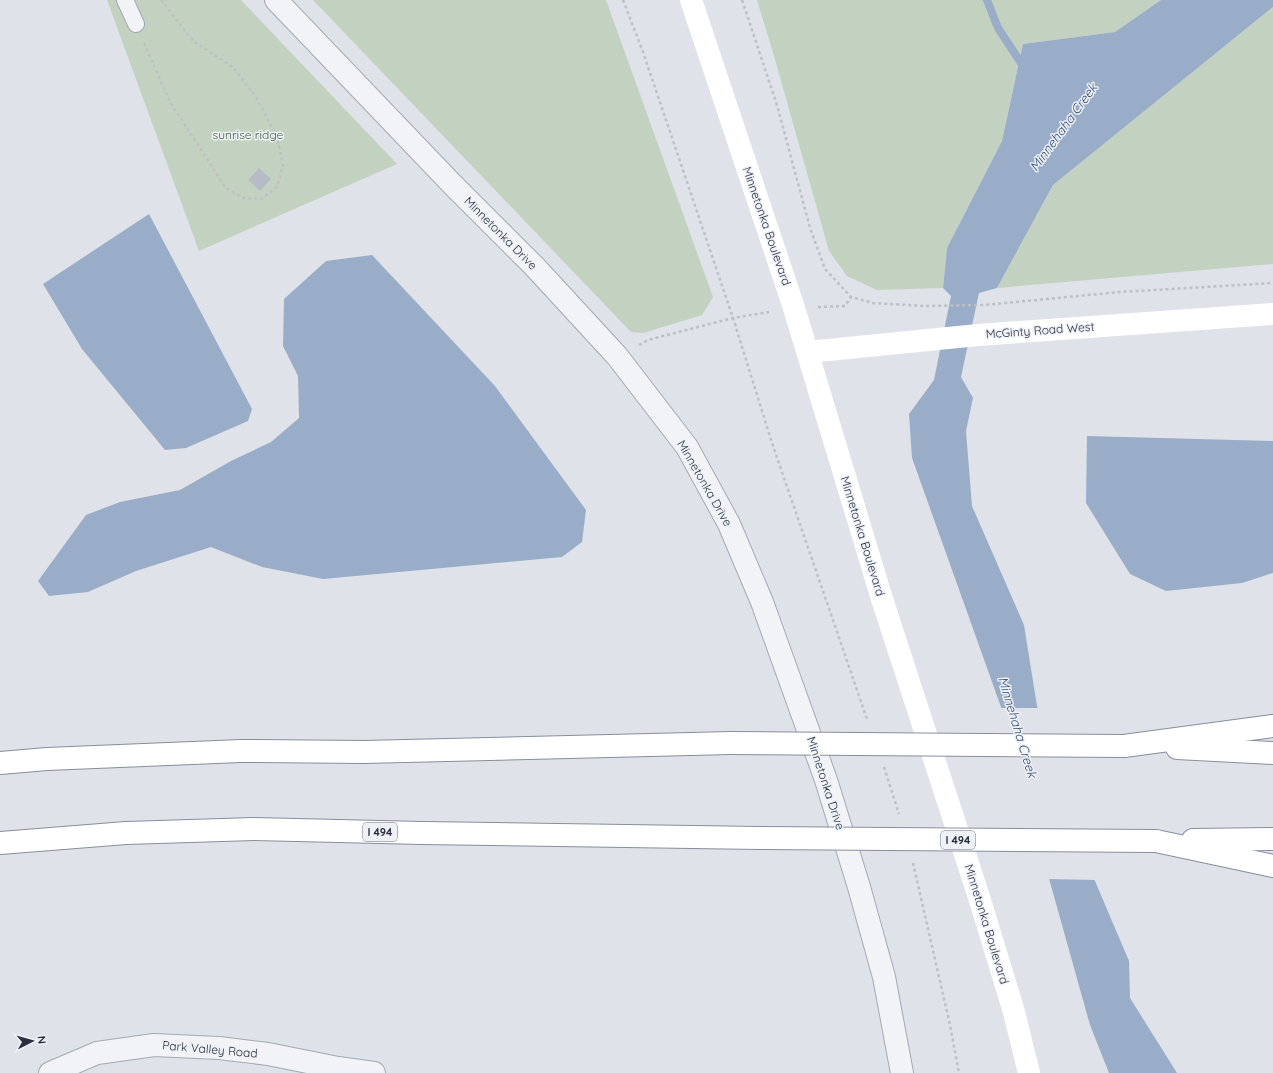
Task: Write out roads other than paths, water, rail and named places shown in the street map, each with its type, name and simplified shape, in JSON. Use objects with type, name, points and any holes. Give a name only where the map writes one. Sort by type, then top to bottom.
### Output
[{"type":"main road","name":"Minnetonka Boulevard","points":[[691,0],[792,300],[882,599],[979,897],[1014,1012],[1029,1073]]},
{"type":"main road","name":"McGinty Road West","points":[[808,352],[978,335],[1273,314]]},
{"type":"main road","points":[[1124,746],[1273,726]]},
{"type":"main road","points":[[0,763],[47,759],[241,751],[364,752],[731,742],[1124,746],[1273,753]]},
{"type":"main road","name":"I 494","points":[[0,843],[126,833],[254,829],[422,834],[760,838],[1156,841],[1273,839]]},
{"type":"main road","points":[[1156,841],[1273,866]]},
{"type":"street","name":"Minnetonka Drive","points":[[276,0],[452,184],[535,267],[617,356],[687,447],[729,524],[762,602],[826,780],[859,887],[884,977],[902,1073]]},
{"type":"street","name":"Park Valley Road","points":[[50,1073],[97,1053],[154,1045],[219,1048],[268,1054],[338,1068],[374,1073]]},
{"type":"lane","points":[[125,0],[136,24]]},
{"type":"water","name":"Minnehaha Creek","points":[[1161,0],[1273,0],[1273,7],[1053,185],[997,288],[979,293],[961,377],[973,398],[966,431],[972,506],[1024,625],[1037,706],[1095,881],[1129,961],[1130,998],[1177,1073],[1109,1073],[1090,1025],[1001,707],[912,458],[909,414],[934,380],[951,296],[943,288],[947,248],[1002,141],[1023,44],[1115,32]]},
{"type":"water","points":[[149,214],[252,409],[248,421],[186,448],[165,450],[82,349],[43,284]]},
{"type":"water","points":[[372,255],[495,386],[586,510],[582,542],[562,557],[323,579],[262,567],[211,547],[136,571],[88,592],[49,596],[38,581],[86,515],[120,502],[180,490],[231,461],[271,442],[299,418],[298,376],[283,346],[284,299],[326,261]]},
{"type":"water","points":[[1087,436],[1273,441],[1273,573],[1242,583],[1166,591],[1130,574],[1086,503]]},
{"type":"waterway","points":[[987,0],[998,28],[1025,69]]},
{"type":"park label","name":"sunrise ridge","points":[[248,134]]}]
